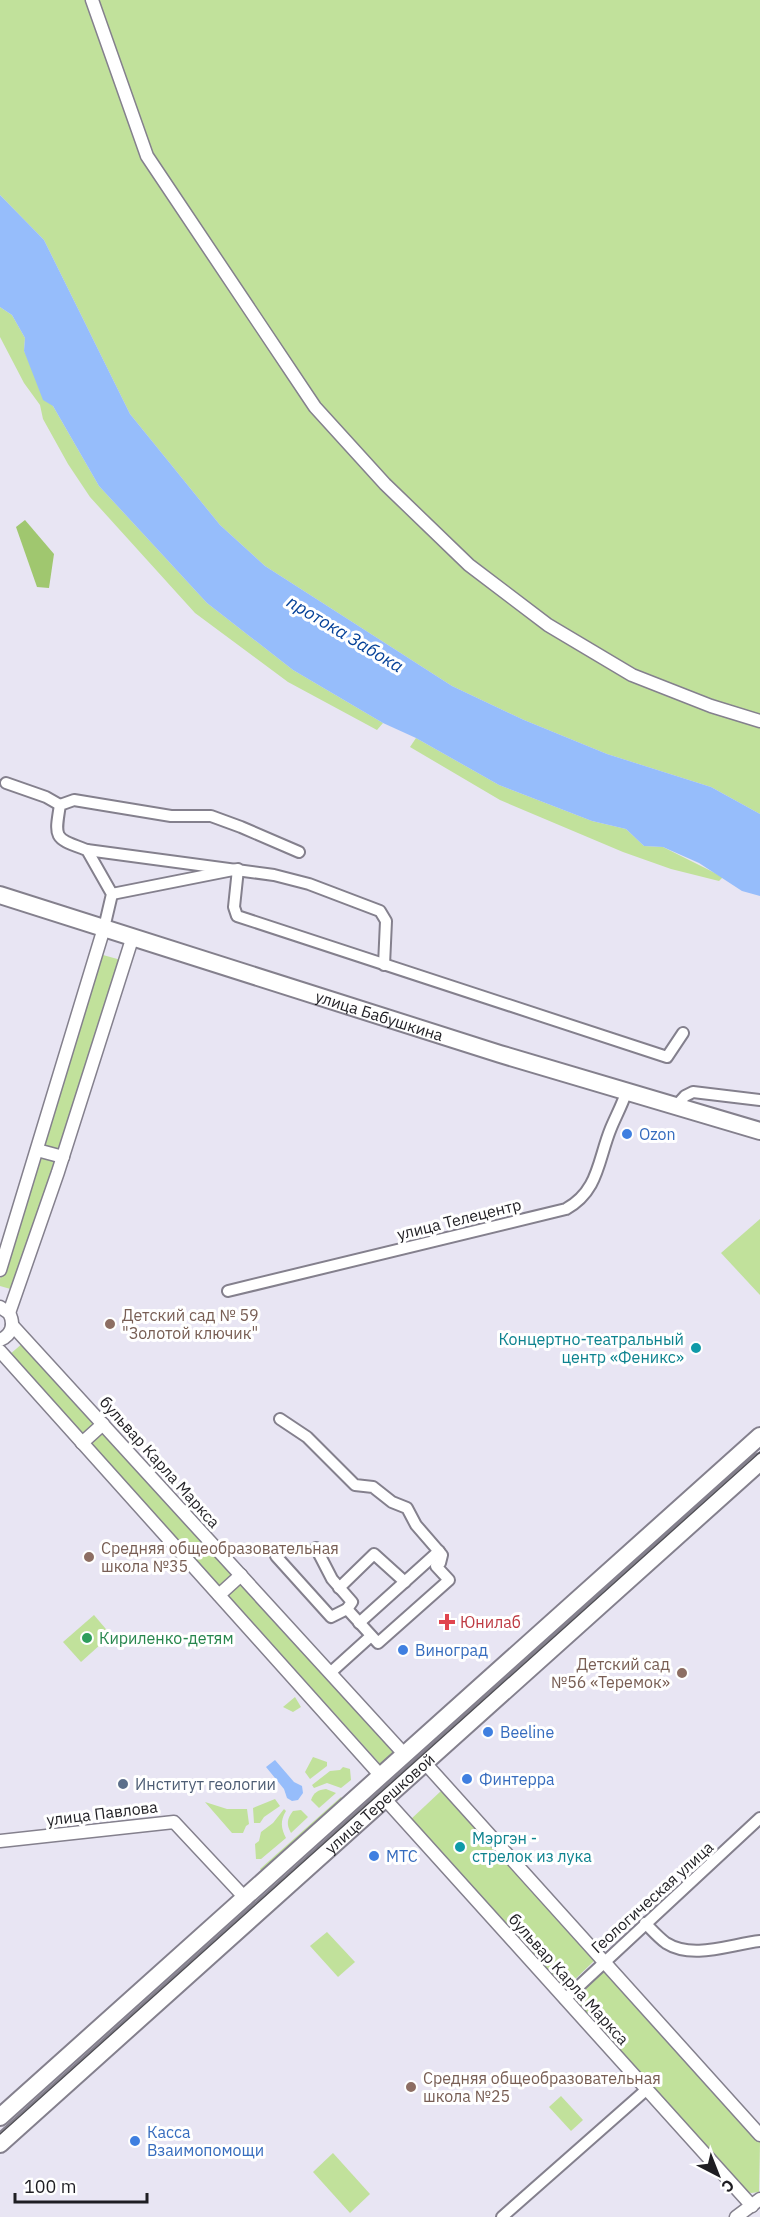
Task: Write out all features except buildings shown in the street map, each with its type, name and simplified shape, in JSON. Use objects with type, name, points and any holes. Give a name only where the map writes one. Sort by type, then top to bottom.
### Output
[{"type":"main road","name":"улица Бабушкина","points":[[0,895],[626,1093],[760,1131]]},
{"type":"main road","name":"улица Терешковой","points":[[0,2117],[760,1437]]},
{"type":"main road","name":"улица Терешковой","points":[[0,2144],[760,1462]]},
{"type":"main road","points":[[246,1899],[258,1913]]},
{"type":"street","points":[[92,0],[147,156],[315,407],[385,484],[469,565],[548,625],[632,675],[711,706],[760,720]]},
{"type":"street","points":[[6,783],[46,797],[60,805],[74,800],[171,816],[211,816],[299,852]]},
{"type":"street","points":[[60,805],[56,830],[60,837],[87,850],[274,875],[309,884],[380,911],[386,921],[384,965]]},
{"type":"street","points":[[0,1270],[104,928],[112,894],[87,850]]},
{"type":"street","points":[[112,894],[238,869]]},
{"type":"street","points":[[238,869],[234,907],[237,916],[668,1057],[682,1033]]},
{"type":"street","points":[[0,1340],[8,1335],[7,1315],[63,1157],[133,936]]},
{"type":"street","points":[[675,1106],[685,1095],[693,1092],[760,1100]]},
{"type":"street","name":"улица Телецентр","points":[[228,1291],[566,1209],[580,1201],[595,1177],[611,1128],[626,1093]]},
{"type":"street","points":[[38,1149],[63,1157]]},
{"type":"street","name":"бульвар Карла Маркса","points":[[7,1315],[103,1424],[405,1755]]},
{"type":"street","points":[[0,1351],[381,1776]]},
{"type":"street","points":[[280,1419],[307,1437],[355,1485],[373,1487],[392,1502],[407,1508],[416,1525],[442,1555],[440,1563],[433,1563],[405,1582],[359,1623]]},
{"type":"street","points":[[82,1443],[103,1424]]},
{"type":"street","points":[[276,1556],[331,1617],[347,1609],[351,1602],[332,1580],[316,1548]]},
{"type":"street","points":[[339,1588],[374,1554],[405,1582]]},
{"type":"street","points":[[347,1609],[378,1644],[449,1580],[433,1563]]},
{"type":"street","points":[[219,1595],[241,1575]]},
{"type":"street","points":[[330,1673],[372,1635]]},
{"type":"street","points":[[425,1763],[760,2135]]},
{"type":"street","name":"бульвар Карла Маркса","points":[[385,1799],[646,2090],[756,2203]]},
{"type":"street","name":"Геологическая улица","points":[[565,1999],[604,1960],[760,1818]]},
{"type":"street","name":"улица Павлова","points":[[0,1841],[174,1822],[246,1899]]},
{"type":"street","points":[[645,1923],[659,1937],[678,1948],[704,1950],[760,1941]]},
{"type":"street","points":[[502,2217],[646,2090]]},
{"type":"street","points":[[736,2217],[756,2203]]},
{"type":"green space","points":[[0,0],[760,0],[760,814],[711,787],[607,754],[524,720],[452,686],[265,566],[220,525],[130,414],[44,240],[0,195]]},
{"type":"green space","points":[[0,307],[12,315],[25,338],[24,351],[99,486],[207,603],[293,670],[383,723],[377,730],[288,682],[195,613],[90,497],[68,464],[43,419],[40,405],[24,383],[0,337]]},
{"type":"green space","points":[[25,520],[54,554],[49,588],[37,587],[16,527]]},
{"type":"green space","points":[[416,738],[499,785],[592,821],[626,829],[644,846],[663,847],[723,877],[719,881],[671,869],[623,852],[500,800],[410,747]]},
{"type":"green space","points":[[103,955],[121,960],[60,1150],[45,1146],[44,1143]]},
{"type":"green space","points":[[40,1156],[56,1161],[14,1290],[0,1286],[0,1279]]},
{"type":"green space","points":[[760,1219],[760,1295],[721,1253]]},
{"type":"green space","points":[[23,1343],[95,1423],[85,1433],[81,1433],[9,1355]]},
{"type":"green space","points":[[101,1431],[234,1576],[219,1586],[91,1444]]},
{"type":"green space","points":[[242,1583],[395,1754],[382,1766],[228,1595],[238,1584]]},
{"type":"green space","name":"Кириленко-детям","points":[[94,1615],[111,1635],[81,1662],[63,1642]]},
{"type":"green space","points":[[295,1697],[301,1707],[293,1712],[283,1707]]},
{"type":"green space","points":[[313,1757],[327,1762],[327,1766],[310,1779],[305,1772]]},
{"type":"green space","points":[[343,1767],[350,1769],[351,1780],[341,1788],[327,1783],[314,1788],[312,1785],[330,1771],[340,1770]]},
{"type":"green space","points":[[326,1789],[336,1793],[319,1808],[311,1800],[317,1792]]},
{"type":"green space","points":[[442,1790],[595,1960],[567,1987],[562,1988],[409,1821]]},
{"type":"green space","points":[[341,1797],[345,1802],[262,1872],[260,1869]]},
{"type":"green space","points":[[275,1799],[280,1806],[264,1817],[260,1823],[254,1823],[253,1808]]},
{"type":"green space","points":[[205,1802],[227,1809],[247,1809],[249,1824],[243,1833],[232,1833]]},
{"type":"green space","points":[[284,1809],[286,1811],[282,1824],[286,1838],[261,1859],[256,1859],[255,1844],[259,1841],[261,1832],[273,1823]]},
{"type":"green space","points":[[301,1810],[308,1817],[291,1833],[288,1824],[289,1817],[293,1811]]},
{"type":"green space","points":[[327,1932],[355,1962],[338,1977],[310,1946]]},
{"type":"green space","points":[[604,1970],[760,2142],[759,2192],[747,2191],[574,1999]]},
{"type":"green space","points":[[561,2096],[583,2120],[571,2131],[549,2107]]},
{"type":"green space","points":[[333,2153],[370,2194],[350,2213],[313,2172]]},
{"type":"water","name":"протока Забока","points":[[0,195],[44,240],[130,414],[220,525],[265,566],[452,686],[524,720],[607,754],[711,787],[760,814],[760,896],[742,891],[699,863],[663,847],[644,846],[626,829],[592,821],[499,785],[416,738],[383,723],[293,670],[207,603],[99,486],[53,406],[43,400],[24,351],[25,338],[12,315],[0,307]]},
{"type":"water","points":[[275,1760],[294,1782],[302,1786],[303,1793],[298,1800],[292,1801],[287,1798],[284,1789],[266,1767]]},
{"type":"tram line","points":[[0,2134],[760,1452]]},
{"type":"place","name":"Ozon","points":[[627,1134]]},
{"type":"place","name":"Детский сад № 59 \"Золотой ключик\"","points":[[110,1324]]},
{"type":"place","name":"Концертно-театральный центр «Феникс»","points":[[696,1348]]},
{"type":"place","name":"Средняя общеобразовательная школа №35","points":[[89,1557]]},
{"type":"place","name":"Юнилаб","points":[[447,1622]]},
{"type":"place","name":"Кириленко-детям","points":[[87,1638]]},
{"type":"place","name":"Виноград","points":[[403,1650]]},
{"type":"place","name":"Детский сад №56 «Теремок»","points":[[682,1673]]},
{"type":"place","name":"Beeline","points":[[488,1732]]},
{"type":"place","name":"Финтерра","points":[[467,1779]]},
{"type":"place","name":"Институт геологии","points":[[123,1784]]},
{"type":"place","name":"Мэргэн - стрелок из лука","points":[[460,1847]]},
{"type":"place","name":"МТС","points":[[374,1856]]},
{"type":"place","name":"Средняя общеобразовательная школа №25","points":[[411,2087]]},
{"type":"place","name":"Касса Взаимопомощи","points":[[135,2141]]}]
